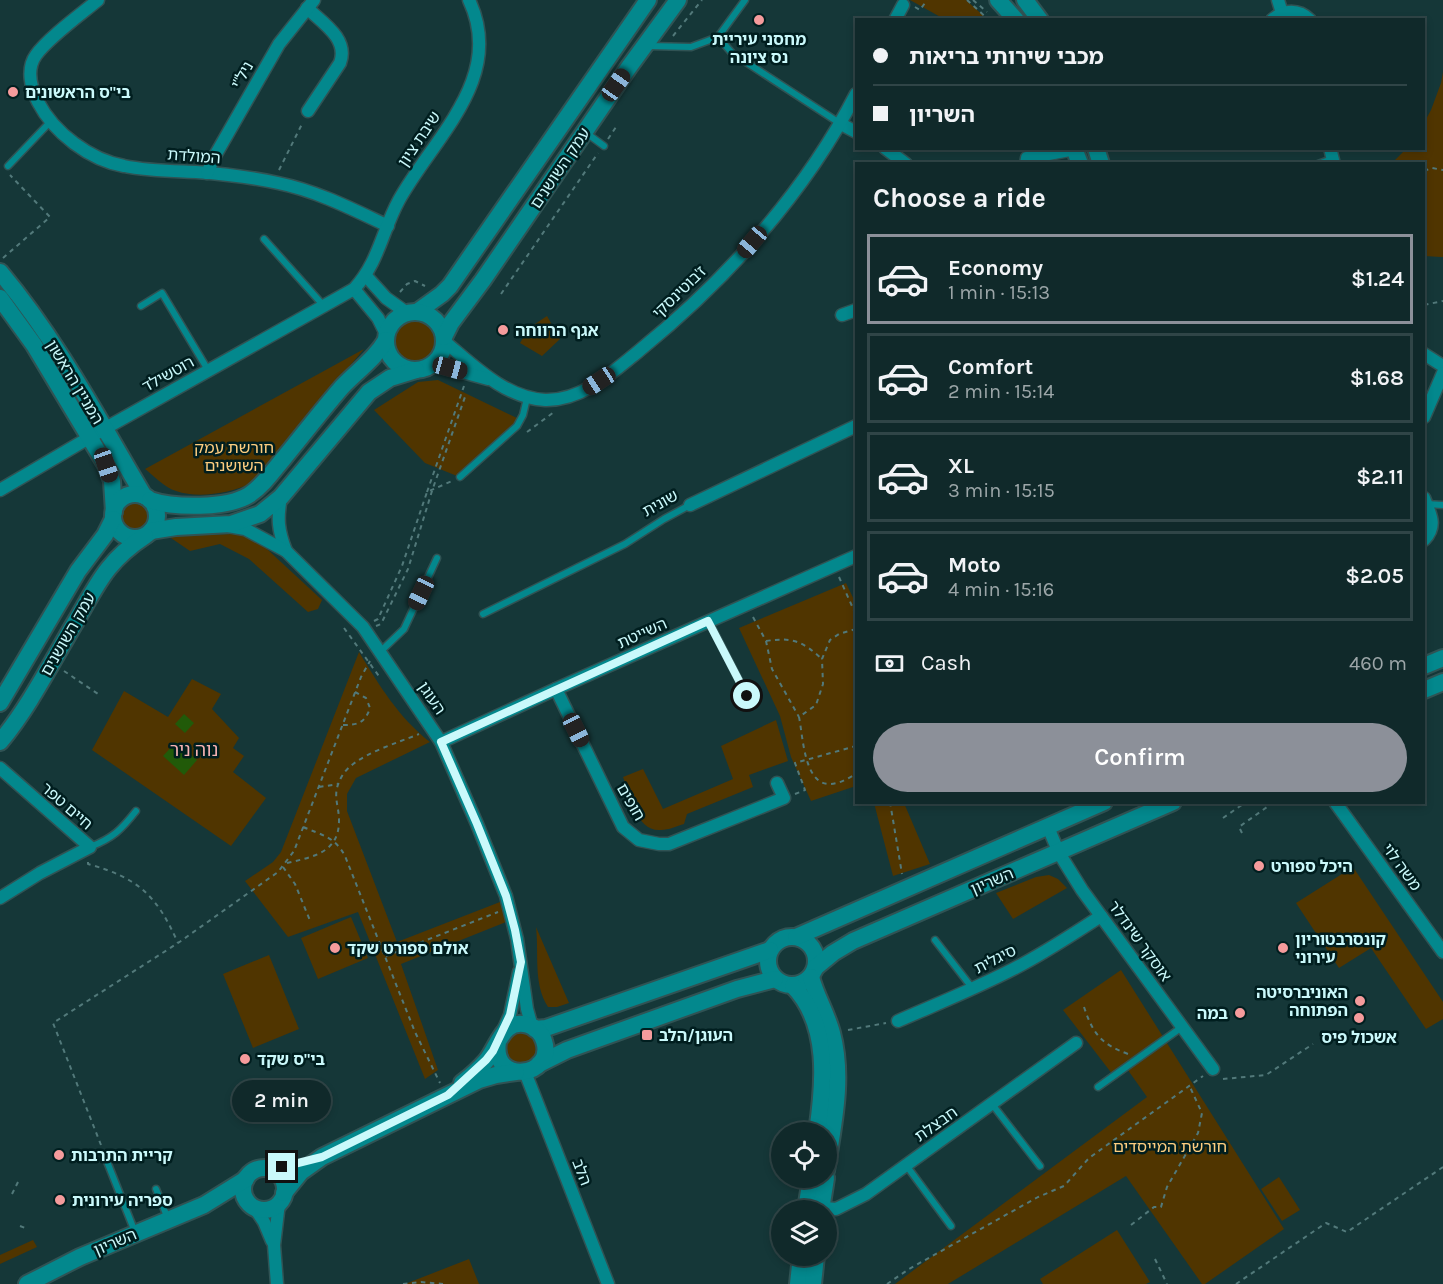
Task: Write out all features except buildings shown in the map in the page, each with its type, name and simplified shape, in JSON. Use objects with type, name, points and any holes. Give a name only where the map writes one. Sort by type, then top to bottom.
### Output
[{"type":"street","name":"המולדת","points":[[98,0],[36,55],[32,66],[30,78],[33,91],[40,106],[64,135],[98,158],[122,166],[207,173],[273,182],[328,197],[388,226]]},
{"type":"street","name":"שיבת ציון","points":[[354,289],[366,276],[374,262],[408,185],[463,103],[473,83],[479,63],[481,44],[478,24],[469,0]]},
{"type":"street","name":"עמק השושנים","points":[[412,312],[436,299],[450,286],[648,0]]},
{"type":"street","name":"עמק השושנים","points":[[444,339],[451,323],[644,45],[678,0]]},
{"type":"street","points":[[998,0],[1014,18]]},
{"type":"street","points":[[1025,0],[1038,18]]},
{"type":"street","points":[[1278,0],[1277,16],[1292,11],[1308,18]]},
{"type":"street","points":[[308,111],[343,55],[342,46],[336,36],[311,4]]},
{"type":"street","name":"ניל\"י","points":[[207,173],[279,44],[311,4]]},
{"type":"street","points":[[897,18],[907,5]]},
{"type":"street","name":"ז'בוטינסקי","points":[[433,364],[492,380],[527,398],[547,400],[566,397],[588,388],[610,374],[658,335],[741,256],[795,190],[841,124],[855,96]]},
{"type":"street","points":[[841,124],[855,131]]},
{"type":"street","points":[[888,150],[903,162]]},
{"type":"street","points":[[1026,162],[1027,158],[1070,150]]},
{"type":"street","name":"המניין הראשון","points":[[0,272],[48,336],[97,433],[112,481],[114,515]]},
{"type":"street","points":[[354,289],[378,318],[388,350],[395,362],[407,369],[416,370],[433,364],[442,351],[444,339],[437,321],[430,316],[412,312],[390,302],[366,276]]},
{"type":"street","name":"רוטשילד","points":[[0,490],[354,289]]},
{"type":"street","name":"המניין הראשון","points":[[0,298],[147,498]]},
{"type":"street","points":[[842,315],[855,310]]},
{"type":"street","points":[[147,498],[157,513],[157,521],[148,533],[138,538],[120,532],[114,515],[122,499],[129,495],[147,498],[164,505],[228,502],[249,495],[265,481],[342,388],[380,351],[394,322],[412,312]]},
{"type":"street","name":"ז'בוטינסקי","points":[[444,339],[492,380]]},
{"type":"street","points":[[1425,355],[1443,366]]},
{"type":"street","name":"עמק השושנים","points":[[0,742],[20,715],[106,570],[125,549],[148,533],[176,527],[221,525],[247,520],[260,514],[280,497],[369,392],[390,378],[416,370]]},
{"type":"street","points":[[1425,415],[1443,373]]},
{"type":"street","name":"שונית","points":[[690,506],[855,426]]},
{"type":"street","name":"העוגן","points":[[280,497],[279,533],[286,551]]},
{"type":"street","points":[[1425,501],[1432,522],[1431,532],[1425,539]]},
{"type":"street","name":"עמק השושנים","points":[[0,703],[78,571],[105,535],[114,515]]},
{"type":"street","name":"העוגן","points":[[221,525],[245,529],[286,551],[364,628],[441,742],[477,824],[509,908],[521,962],[527,1009],[534,1028]]},
{"type":"street","name":"השייטת","points":[[441,742],[746,604],[834,566],[855,560]]},
{"type":"street","points":[[1425,666],[1443,658]]},
{"type":"street","points":[[1425,690],[1443,682]]},
{"type":"street","name":"חופים","points":[[556,689],[623,827],[639,840],[669,844],[784,798]]},
{"type":"street","name":"חיים טפר","points":[[0,768],[90,847],[0,897]]},
{"type":"street","points":[[777,783],[784,798]]},
{"type":"street","name":"השריון","points":[[796,937],[1100,804]]},
{"type":"street","name":"השריון","points":[[814,972],[832,953],[853,941],[1169,804]]},
{"type":"street","name":"משה לוי","points":[[1336,804],[1443,952]]},
{"type":"street","name":"אוסקר שינדלר","points":[[1048,827],[1059,853],[1082,890],[1213,1069]]},
{"type":"street","name":"סיגלית","points":[[898,1021],[973,989],[1051,948],[1101,916]]},
{"type":"street","points":[[448,1095],[486,1060],[499,1038],[515,1025],[525,1024],[534,1028],[546,1028],[770,950],[781,939],[796,937],[806,941],[814,950],[814,972],[832,1033],[837,1061],[832,1122]]},
{"type":"street","points":[[770,950],[768,965],[775,979],[780,983],[793,986],[806,982],[814,972]]},
{"type":"street","name":"העוגן","points":[[499,1038],[510,1015],[521,962]]},
{"type":"street","points":[[251,1204],[266,1209],[282,1198],[301,1172],[322,1157],[479,1080],[527,1069],[567,1050],[737,988],[775,979]]},
{"type":"street","points":[[793,986],[808,1007],[819,1043],[823,1082],[818,1122]]},
{"type":"street","points":[[499,1038],[497,1050],[506,1067],[527,1069],[543,1057],[545,1046],[543,1038],[534,1028]]},
{"type":"street","name":"חבצלת","points":[[837,1209],[848,1204],[906,1165],[1076,1043]]},
{"type":"street","name":"הלב","points":[[527,1069],[608,1284]]},
{"type":"street","points":[[274,1245],[264,1222],[243,1190],[246,1179],[257,1170],[322,1157]]},
{"type":"street","points":[[271,1169],[282,1179],[285,1186],[274,1245],[278,1284]]},
{"type":"street","name":"השריון","points":[[27,1284],[80,1257],[204,1205],[246,1179]]},
{"type":"street","name":"השריון","points":[[204,1205],[233,1199],[251,1204]]},
{"type":"street","points":[[798,1284],[800,1266]]},
{"type":"street","points":[[813,1284],[815,1266]]},
{"type":"lane","points":[[644,45],[691,47],[718,37],[745,0]]},
{"type":"lane","points":[[718,37],[732,53],[841,124]]},
{"type":"lane","points":[[9,166],[51,121]]},
{"type":"lane","points":[[584,131],[603,146]]},
{"type":"lane","points":[[264,239],[324,306]]},
{"type":"lane","points":[[141,306],[162,293],[208,370]]},
{"type":"lane","points":[[460,477],[517,426],[523,415],[527,398]]},
{"type":"lane","points":[[1425,501],[1443,505]]},
{"type":"lane","name":"שונית","points":[[483,614],[625,544],[664,519],[690,506]]},
{"type":"lane","points":[[381,651],[404,629],[437,558]]},
{"type":"lane","points":[[708,621],[747,696]]},
{"type":"lane","points":[[90,847],[105,842],[118,833],[136,811]]},
{"type":"lane","points":[[935,939],[973,989]]},
{"type":"lane","points":[[1098,1087],[1182,1026]]},
{"type":"lane","points":[[992,1104],[1040,1166]]},
{"type":"lane","points":[[104,1154],[135,1234]]},
{"type":"lane","points":[[906,1165],[951,1226]]},
{"type":"lane","points":[[156,1189],[168,1220]]},
{"type":"path","points":[[907,5],[920,10],[927,0]]},
{"type":"path","points":[[967,0],[987,18]]},
{"type":"path","points":[[973,0],[994,18]]},
{"type":"path","points":[[273,182],[308,111]]},
{"type":"path","points":[[501,294],[618,124]]},
{"type":"path","points":[[0,261],[50,217],[5,170],[9,166]]},
{"type":"path","points":[[1425,171],[1432,168],[1443,170]]},
{"type":"path","points":[[390,302],[407,284],[415,281],[428,289]]},
{"type":"path","points":[[1425,306],[1443,302]]},
{"type":"path","points":[[364,628],[378,619],[402,566],[464,386]]},
{"type":"path","points":[[364,628],[381,624],[408,569],[466,394]]},
{"type":"path","points":[[527,431],[554,412]]},
{"type":"path","points":[[427,492],[460,477]]},
{"type":"path","points":[[834,566],[855,613]]},
{"type":"path","points":[[746,604],[766,641],[772,669],[799,717],[810,773],[819,782],[830,784],[855,774]]},
{"type":"path","points":[[339,622],[383,681]]},
{"type":"path","points":[[799,717],[816,705],[823,684],[822,659],[830,640],[839,634],[855,629]]},
{"type":"path","points":[[766,641],[793,640],[807,646],[822,659]]},
{"type":"path","points":[[104,1154],[53,1023],[178,943],[278,872],[287,863],[294,851],[355,692],[369,662],[381,651]]},
{"type":"path","points":[[51,663],[101,696]]},
{"type":"path","points":[[343,725],[357,725],[366,719],[370,708],[366,698],[355,692]]},
{"type":"path","points":[[287,863],[310,858],[327,851],[334,841],[339,820],[336,805],[339,784],[344,774],[367,756],[426,731],[441,742]]},
{"type":"path","points":[[784,798],[805,790],[795,763],[855,746]]},
{"type":"path","points":[[319,787],[339,784]]},
{"type":"path","points":[[890,804],[904,889]]},
{"type":"path","points":[[1223,818],[1243,804]]},
{"type":"path","points":[[1242,833],[1239,827],[1271,804]]},
{"type":"path","points":[[303,827],[334,841],[345,856],[425,1057],[448,1095]]},
{"type":"path","points":[[90,847],[88,864],[107,869],[142,887],[165,914],[178,943]]},
{"type":"path","points":[[283,867],[295,884],[311,923]]},
{"type":"path","points":[[386,956],[509,908]]},
{"type":"path","points":[[1084,1006],[1092,1027],[1108,1047],[1138,1058]]},
{"type":"path","points":[[832,1033],[898,1021]]},
{"type":"path","points":[[887,1284],[909,1269],[1038,1197],[1064,1186],[1089,1158],[1213,1069],[1220,1079],[1266,1075],[1313,1044]]},
{"type":"path","points":[[1131,1224],[1154,1207],[1161,1207],[1167,1187],[1198,1133],[1202,1113],[1190,1086]]},
{"type":"path","points":[[1236,1284],[1326,1223],[1347,1232],[1443,1167]]},
{"type":"path","points":[[12,1194],[18,1182]]},
{"type":"path","points":[[20,1226],[28,1229]]},
{"type":"path","points":[[1155,1259],[1167,1284]]},
{"type":"path","points":[[403,1284],[422,1282],[443,1284]]},
{"type":"green space","points":[[910,0],[966,0],[986,18],[942,18]]},
{"type":"green space","points":[[1443,72],[1443,257],[1425,256],[1425,162],[1393,162],[1405,150],[1425,150],[1425,121],[1441,83]]},
{"type":"green space","points":[[547,316],[560,339],[542,356],[520,343],[523,338],[520,334]]},
{"type":"green space","points":[[415,318],[431,325],[438,341],[431,357],[415,364],[399,357],[392,341],[399,325]]},
{"type":"green space","name":"חורשת עמק השושנים","points":[[364,349],[252,483],[234,490],[194,495],[168,487],[145,469]]},
{"type":"green space","points":[[438,380],[519,419],[506,434],[457,476],[425,463],[374,410],[418,382]]},
{"type":"green space","points":[[135,498],[148,503],[153,516],[148,529],[135,534],[122,529],[117,516],[122,503]]},
{"type":"green space","points":[[232,534],[253,536],[322,600],[318,609],[308,612],[249,559],[220,544],[190,551],[168,536]]},
{"type":"green space","points":[[846,583],[855,602],[855,786],[811,801],[791,757],[780,716],[739,628]]},
{"type":"green space","points":[[359,652],[399,712],[430,742],[356,778],[347,794],[347,811],[397,942],[500,902],[506,922],[401,964],[438,1070],[425,1079],[358,912],[288,937],[245,881],[273,862],[281,852]]},
{"type":"green space","points":[[192,679],[221,694],[212,709],[239,738],[233,748],[244,756],[233,772],[266,798],[231,846],[92,750],[124,691],[168,717]]},
{"type":"green space","points":[[776,720],[788,761],[749,775],[753,787],[687,814],[684,824],[670,829],[652,829],[640,819],[623,777],[643,769],[663,809],[733,779],[721,746]]},
{"type":"green space","points":[[874,804],[904,804],[930,864],[893,876]]},
{"type":"green space","points":[[1353,867],[1443,1002],[1443,1019],[1426,1029],[1371,948],[1339,968],[1296,903]]},
{"type":"green space","points":[[1049,875],[1058,879],[1067,888],[1013,919],[996,893],[1036,877]]},
{"type":"green space","name":"אולם ספורט שקד","points":[[351,917],[368,958],[318,979],[301,938]]},
{"type":"green space","points":[[536,927],[569,1003],[548,1007],[543,998],[538,978]]},
{"type":"green space","points":[[269,955],[299,1029],[253,1048],[223,974]]},
{"type":"green space","name":"חורשת המייסדים","points":[[1121,970],[1284,1229],[1202,1284],[1126,1176],[948,1284],[895,1284],[1147,1097],[1125,1066],[1113,1075],[1063,1010]]},
{"type":"green space","points":[[521,1032],[533,1036],[537,1048],[533,1060],[521,1064],[509,1060],[505,1048],[509,1036]]},
{"type":"green space","points":[[1279,1177],[1300,1210],[1282,1221],[1261,1189]]},
{"type":"green space","points":[[1117,1230],[1150,1282],[1146,1284],[1043,1284],[1040,1279]]},
{"type":"green space","points":[[33,1240],[37,1247],[0,1264],[0,1255]]},
{"type":"green space","points":[[469,1259],[479,1284],[405,1284]]},
{"type":"shaded area","points":[[184,714],[194,723],[185,733],[175,724]]},
{"type":"shaded area","points":[[176,742],[197,760],[184,775],[163,756]]},
{"type":"place","name":"מחסני עיריית נס ציונה","points":[[759,20]]},
{"type":"place","name":"בי\"ס הראשונים","points":[[13,92]]},
{"type":"place","name":"אגף הרווחה","points":[[503,330]]},
{"type":"place","name":"היכל ספורט","points":[[1259,866]]},
{"type":"place","name":"אולם ספורט שקד","points":[[335,948]]},
{"type":"place","name":"קונסרבטוריון עירוני","points":[[1283,948]]},
{"type":"place","name":"האוניברסיטה הפתוחה","points":[[1360,1001]]},
{"type":"place","name":"במה","points":[[1240,1013]]},
{"type":"place","name":"אשכול פיס","points":[[1359,1018]]},
{"type":"place","name":"העוגן/הלב","points":[[647,1035]]},
{"type":"place","name":"בי\"ס שקד","points":[[245,1059]]},
{"type":"place","name":"קריית התרבות","points":[[59,1155]]},
{"type":"place","name":"ספריה עירונית","points":[[60,1200]]},
{"type":"district","name":"נוה ניר","points":[[194,750]]},
{"type":"route","points":[[282,1167],[322,1157],[448,1095],[472,1075],[493,1051],[510,1015],[521,962],[515,930],[506,896],[441,742],[708,621],[747,696]]}]
